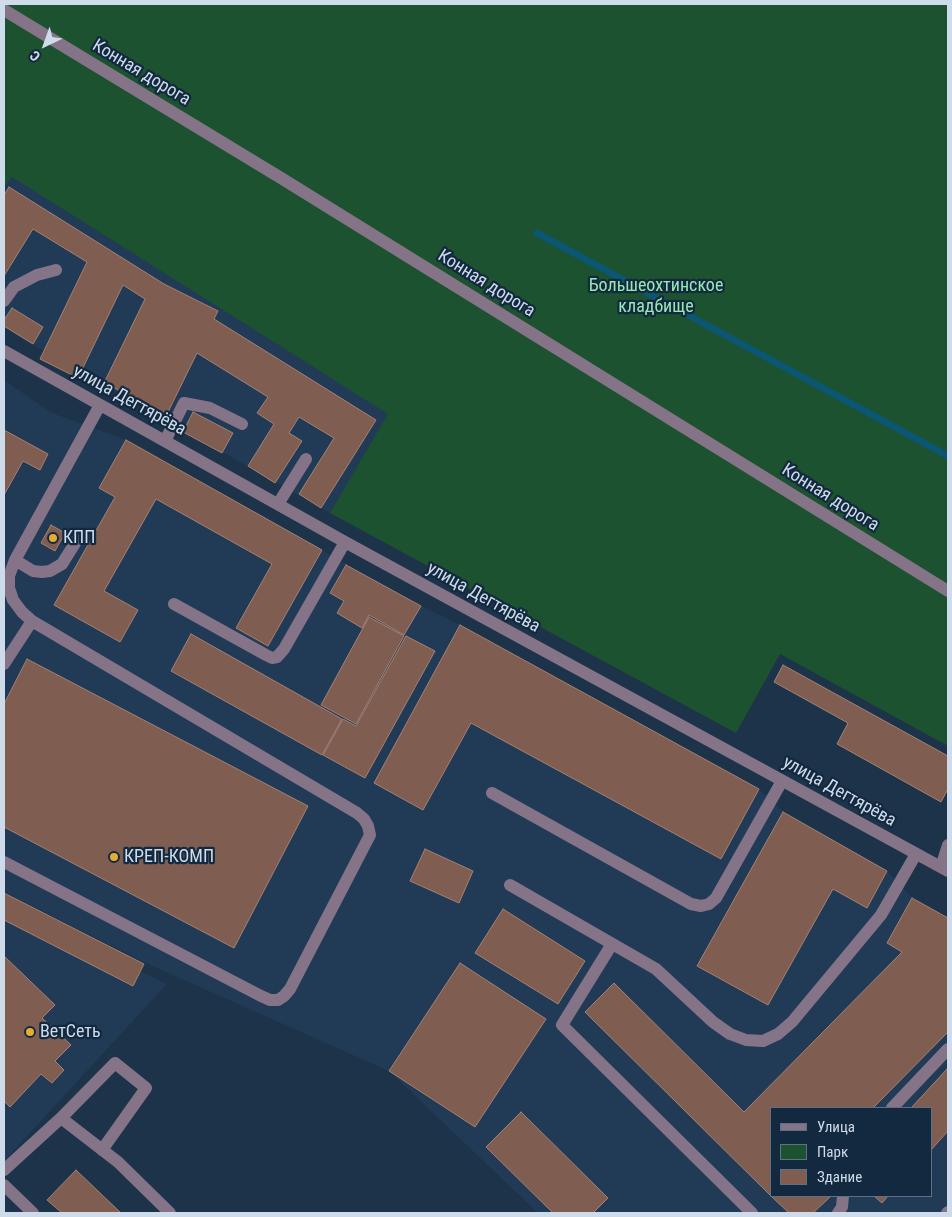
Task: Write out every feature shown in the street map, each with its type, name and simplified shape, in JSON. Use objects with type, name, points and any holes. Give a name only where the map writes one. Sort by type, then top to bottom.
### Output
[{"type":"street","name":"Конная дорога","points":[[4,10],[281,178],[948,591]]},
{"type":"street","points":[[4,301],[14,287],[37,275],[56,270]]},
{"type":"street","name":"улица Дегтярёва","points":[[4,351],[344,542],[944,869]]},
{"type":"street","points":[[165,441],[184,403],[210,408],[242,424]]},
{"type":"street","points":[[4,862],[261,996],[270,1000],[278,1000],[290,989],[370,835],[364,819],[357,813],[32,621],[13,600],[9,588],[9,576],[15,560],[100,404]]},
{"type":"street","points":[[278,504],[306,459]]},
{"type":"street","points":[[15,560],[34,570],[50,571],[62,564],[77,540]]},
{"type":"street","points":[[174,604],[266,655],[272,658],[277,657],[284,649],[344,542]]},
{"type":"street","points":[[4,664],[32,621]]},
{"type":"street","points":[[492,793],[691,904],[701,906],[709,904],[716,898],[782,781]]},
{"type":"street","points":[[944,869],[948,845]]},
{"type":"street","points":[[510,885],[656,969],[713,1022],[730,1034],[746,1040],[762,1041],[778,1034],[792,1022],[881,915],[916,854]]},
{"type":"street","points":[[612,944],[562,1025],[752,1213]]},
{"type":"street","points":[[893,1107],[948,1049]]},
{"type":"street","points":[[4,1170],[115,1063],[146,1088],[102,1150]]},
{"type":"street","points":[[60,1118],[118,1162],[170,1213]]},
{"type":"street","points":[[4,1185],[33,1213]]},
{"type":"street","points":[[838,1213],[842,1207],[843,1197]]},
{"type":"shaded area","points":[[12,177],[389,414],[330,513],[4,328],[4,187]]},
{"type":"shaded area","points":[[4,380],[52,413],[126,440],[421,606],[460,625],[759,789],[783,812],[887,871],[912,898],[948,918],[948,1213],[538,1213],[389,1071],[146,963],[4,892]]},
{"type":"shaded area","points":[[4,907],[167,984],[4,1161]]},
{"type":"green space","name":"Большеохтинское кладбище","points":[[4,4],[948,4],[948,746],[780,654],[736,733],[330,513],[388,414],[12,177],[4,187]]},
{"type":"building","points":[[9,187],[164,284],[218,311],[214,319],[376,420],[321,508],[299,494],[334,438],[299,417],[289,433],[302,441],[275,483],[248,466],[274,424],[257,413],[268,397],[197,353],[167,414],[104,383],[145,299],[123,285],[78,378],[40,359],[87,262],[33,229],[4,276],[4,195]]},
{"type":"building","points":[[12,308],[43,327],[33,344],[4,326],[4,320]]},
{"type":"building","points":[[193,412],[233,433],[222,453],[183,432]]},
{"type":"building","points":[[4,430],[48,454],[40,470],[23,461],[4,495]]},
{"type":"building","points":[[126,440],[322,550],[268,646],[236,628],[272,564],[156,499],[104,591],[138,610],[120,642],[54,605],[115,497],[99,488]]},
{"type":"building","name":"КПП","points":[[51,525],[65,533],[55,551],[41,543]]},
{"type":"building","points":[[346,565],[421,606],[404,635],[369,615],[362,628],[337,613],[344,601],[330,593]]},
{"type":"building","points":[[369,617],[404,636],[356,724],[321,705]]},
{"type":"building","points":[[460,625],[759,789],[721,859],[471,723],[423,810],[374,783]]},
{"type":"building","points":[[191,634],[342,719],[322,755],[171,671]]},
{"type":"building","points":[[406,636],[435,651],[365,778],[323,755],[343,719],[356,726]]},
{"type":"building","points":[[27,659],[308,806],[234,948],[4,827],[4,704]]},
{"type":"building","points":[[783,665],[948,756],[948,789],[941,802],[837,744],[848,723],[774,682]]},
{"type":"building","points":[[783,812],[887,871],[867,908],[833,889],[768,1005],[697,966]]},
{"type":"building","points":[[425,849],[473,871],[459,903],[410,881]]},
{"type":"building","points":[[4,893],[144,964],[133,986],[4,920]]},
{"type":"building","points":[[912,898],[948,918],[948,1032],[874,1107],[770,1107],[770,1195],[585,1012],[614,983],[744,1112],[902,952],[887,943]]},
{"type":"building","points":[[503,909],[585,961],[558,1004],[475,953]]},
{"type":"building","name":"ВетСеть","points":[[4,956],[55,1005],[42,1018],[71,1045],[55,1061],[64,1070],[52,1083],[41,1074],[10,1107],[4,1101]]},
{"type":"building","points":[[460,963],[546,1019],[475,1127],[389,1071]]},
{"type":"building","points":[[947,1069],[948,1131],[932,1149],[932,1107],[912,1107]]},
{"type":"building","points":[[521,1112],[608,1198],[593,1213],[553,1213],[486,1147]]},
{"type":"building","points":[[76,1170],[121,1213],[62,1213],[47,1200]]},
{"type":"building","points":[[772,1197],[830,1197],[813,1213],[789,1213]]},
{"type":"building","points":[[875,1197],[887,1197],[882,1203]]},
{"type":"waterway","points":[[537,233],[948,456]]},
{"type":"place","name":"КПП","points":[[53,538]]},
{"type":"place","name":"КРЕП-КОМП","points":[[114,857]]},
{"type":"place","name":"ВетСеть","points":[[30,1032]]}]
